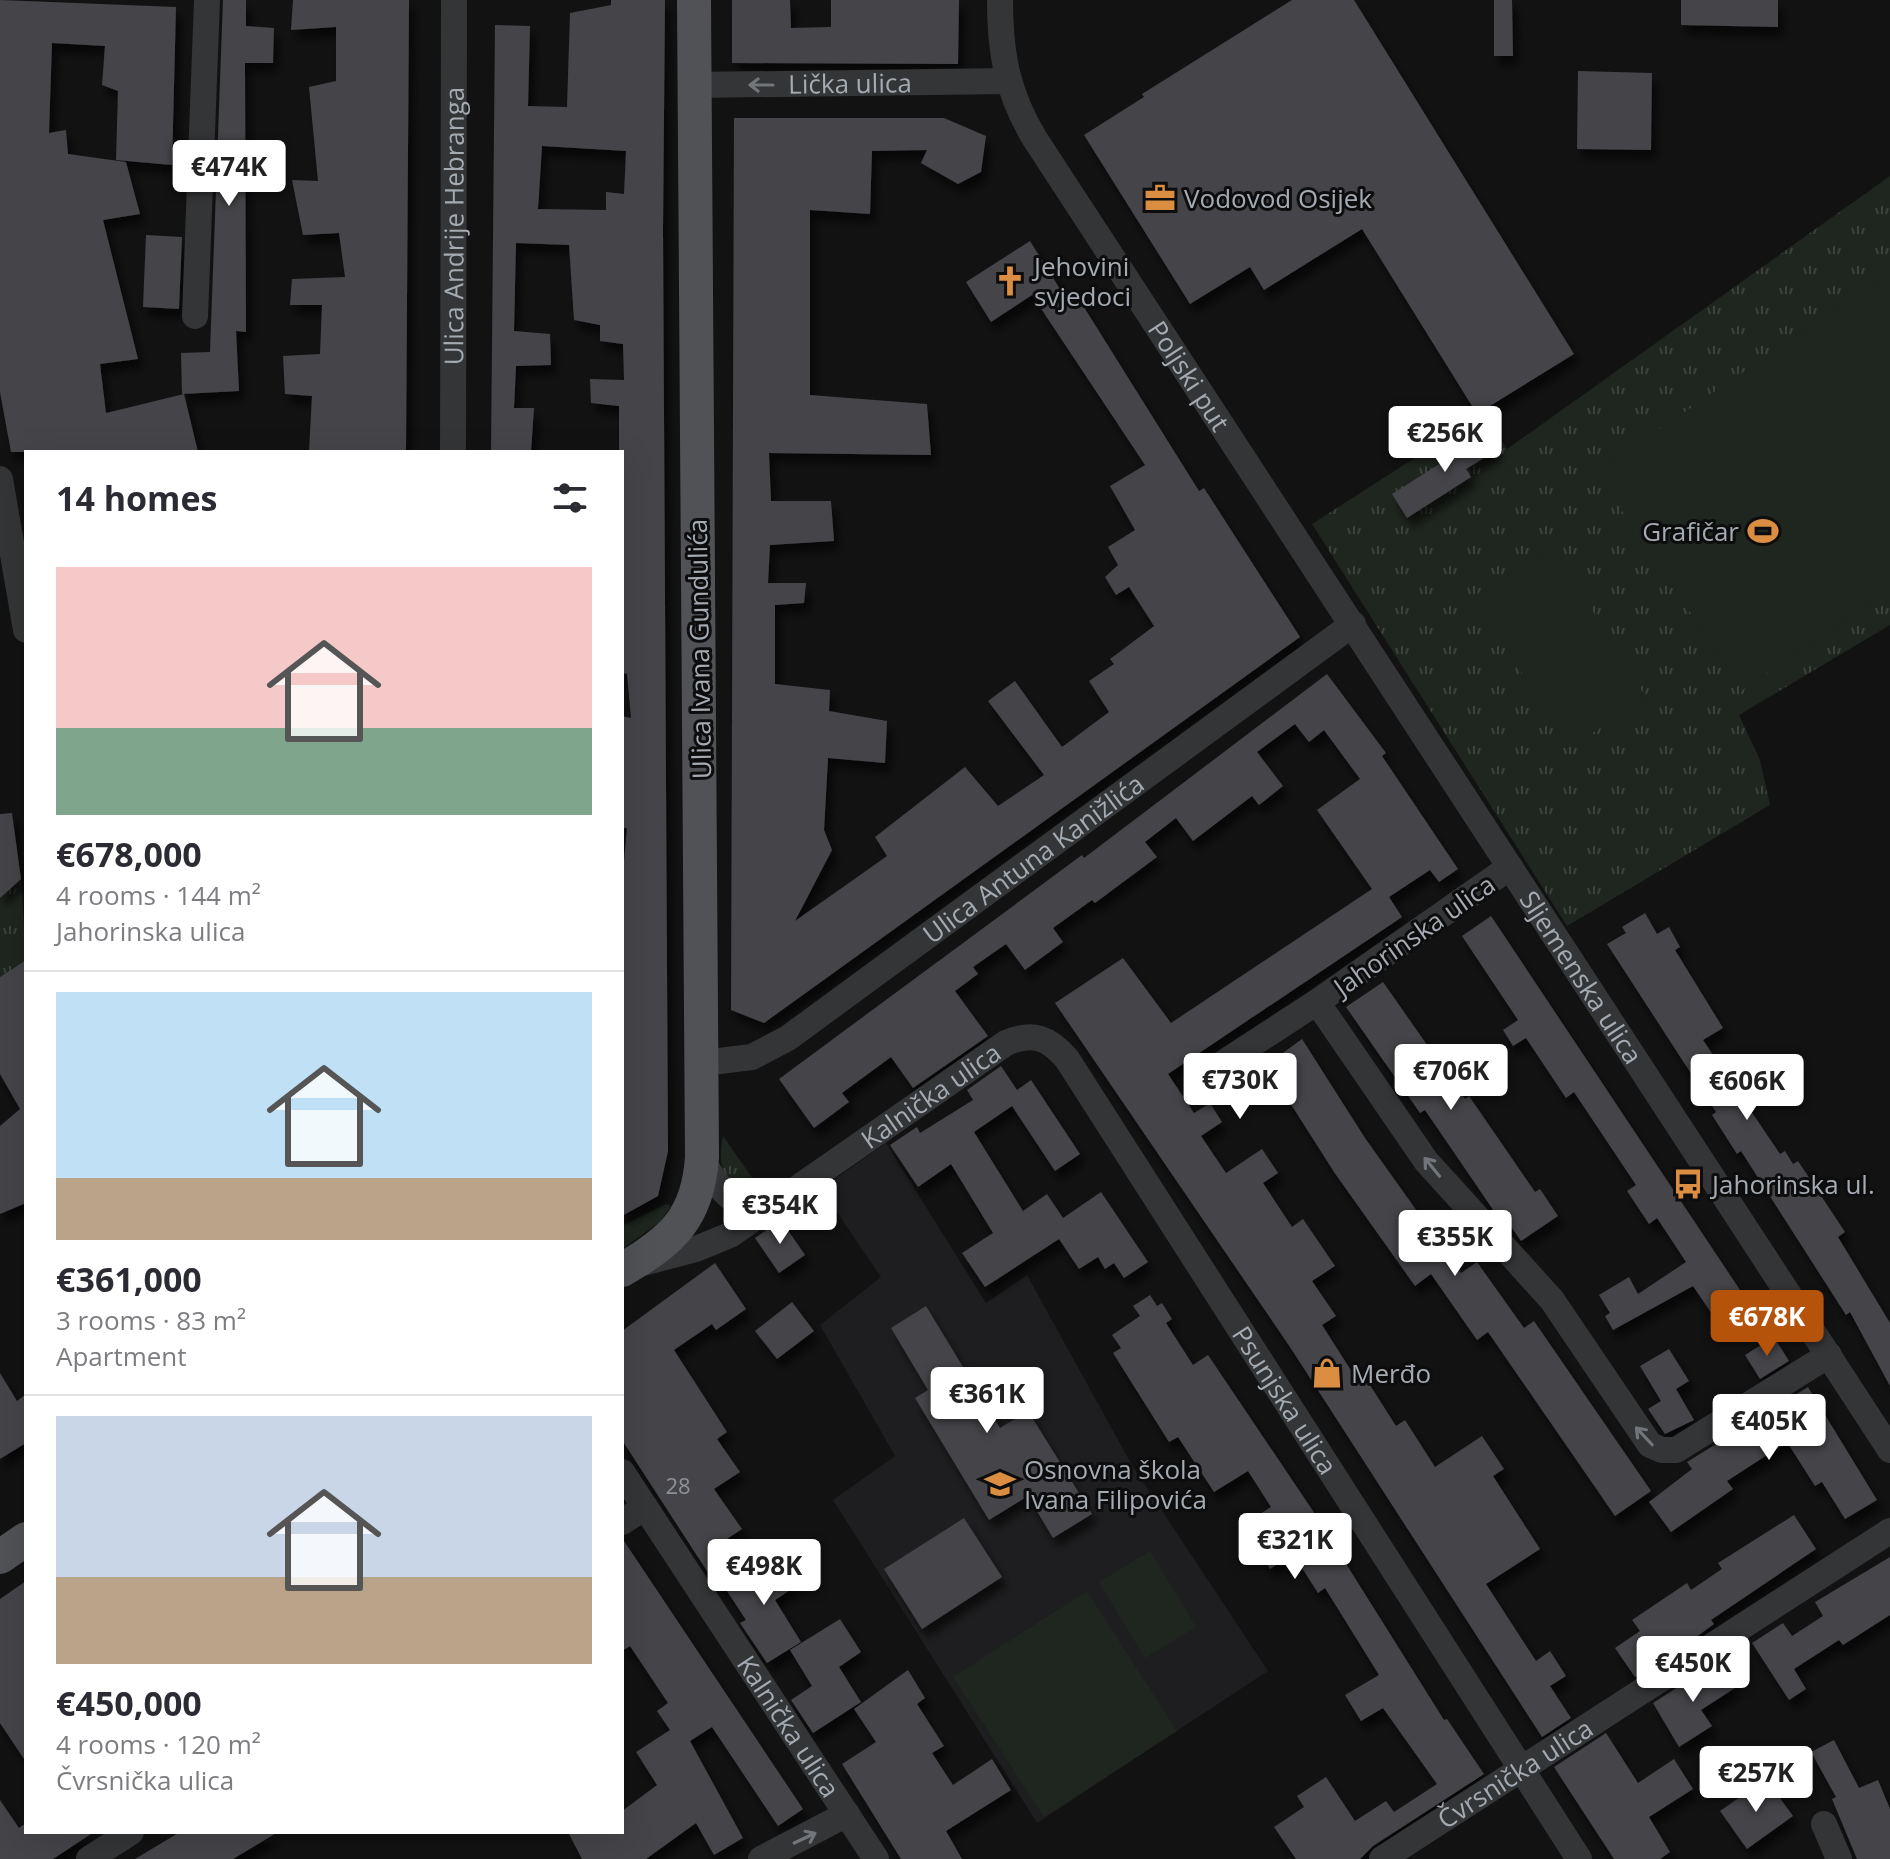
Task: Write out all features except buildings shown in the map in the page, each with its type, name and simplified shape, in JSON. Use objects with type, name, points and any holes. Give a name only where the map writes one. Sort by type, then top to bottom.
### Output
[{"type":"main road","name":"Ulica Ivana Gundulića","points":[[625,1268],[659,1248],[686,1218],[699,1187],[702,1157],[694,0]]},
{"type":"main road","points":[[0,1557],[24,1540]]},
{"type":"street","points":[[195,316],[207,0]]},
{"type":"street","name":"Ulica Andrije Hebranga","points":[[453,450],[454,0]]},
{"type":"street","name":"Poljski put","points":[[1000,0],[1000,44],[1007,81],[1035,139],[1353,624]]},
{"type":"street","name":"Lička ulica","points":[[694,85],[1007,81]]},
{"type":"street","points":[[0,479],[24,618]]},
{"type":"street","name":"Sljemenska ulica","points":[[1353,624],[1890,1450]]},
{"type":"street","name":"Ulica Antuna Kanižlića","points":[[703,1063],[752,1057],[788,1038],[1353,624]]},
{"type":"street","name":"Jahorinska ulica","points":[[1205,1075],[1317,1002],[1510,867]]},
{"type":"street","name":"Jahorinska ulica","points":[[1317,1002],[1426,1161],[1552,1300],[1650,1445],[1662,1450],[1676,1450],[1829,1355]]},
{"type":"street","name":"Kalnička ulica","points":[[625,1268],[716,1242],[1006,1043],[1031,1036]]},
{"type":"street","name":"Psunjska ulica","points":[[1031,1036],[1047,1040],[1067,1059],[1579,1859]]},
{"type":"street","points":[[702,1157],[713,1179],[731,1197],[750,1208],[769,1208]]},
{"type":"street","name":"Kalnička ulica","points":[[624,1475],[876,1859]]},
{"type":"street","points":[[624,1521],[645,1507]]},
{"type":"street","name":"Čvrsnička ulica","points":[[1382,1859],[1890,1531]]},
{"type":"street","points":[[761,1859],[821,1831],[847,1814]]},
{"type":"street","points":[[1824,1824],[1839,1859]]},
{"type":"street","points":[[89,1859],[128,1834]]},
{"type":"shaded area","name":"Osnovna škola Ivana Filipovića","points":[[886,1143],[986,1303],[1027,1275],[1133,1467],[1268,1671],[1037,1823],[833,1500],[895,1456],[820,1325],[881,1277],[821,1189]]},
{"type":"green space","points":[[1890,176],[1890,625],[1739,715],[1760,760],[1770,805],[1567,926],[1312,524],[1469,423],[1474,430],[1488,421],[1507,449]]},
{"type":"green space","name":"Grafičar","points":[[1890,273],[1890,590],[1742,690],[1596,472]]},
{"type":"green space","points":[[1553,547],[1647,699],[1568,748],[1474,596]]},
{"type":"green space","points":[[21,879],[24,961],[0,977],[0,898]]},
{"type":"green space","points":[[723,1136],[767,1199],[743,1193],[728,1180],[721,1161]]},
{"type":"green space","points":[[666,1204],[671,1206],[660,1222],[624,1248],[624,1225]]},
{"type":"green space","points":[[1150,1551],[1196,1627],[1145,1658],[1099,1582]]},
{"type":"green space","points":[[1087,1591],[1177,1731],[1044,1817],[953,1677]]},
{"type":"place","name":"Vodovod Osijek","points":[[1160,198]]},
{"type":"place","name":"Jehovini svjedoci","points":[[1010,281]]},
{"type":"place","name":"Grafičar","points":[[1763,531]]},
{"type":"place","name":"Jahorinska ul.","points":[[1688,1184]]},
{"type":"place","name":"Merđo","points":[[1327,1373]]},
{"type":"place","name":"Osnovna škola Ivana Filipovića","points":[[1000,1484]]}]
